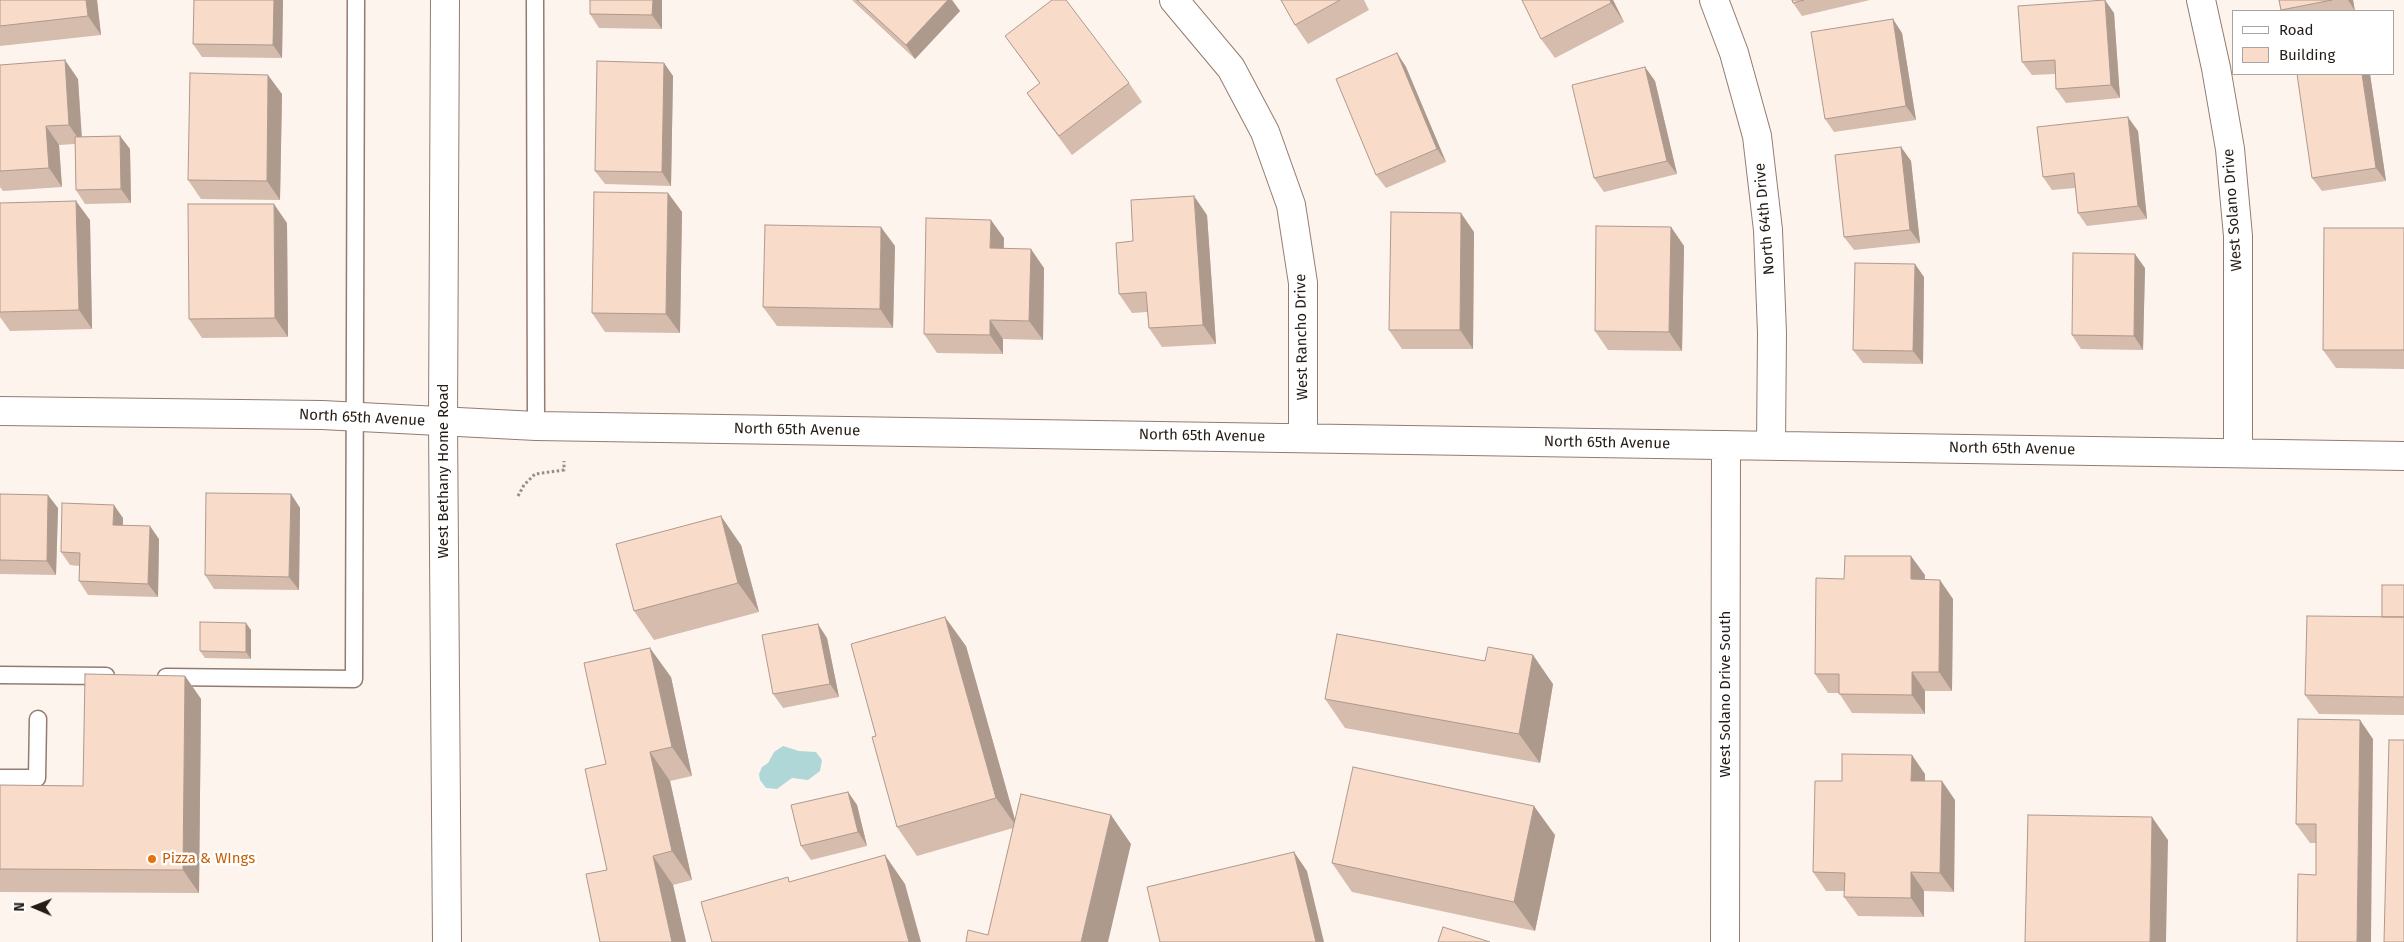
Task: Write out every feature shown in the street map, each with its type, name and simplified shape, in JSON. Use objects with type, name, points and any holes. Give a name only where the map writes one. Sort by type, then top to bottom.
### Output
[{"type":"street","name":"West Bethany Home Road","points":[[445,0],[443,422],[447,942]]},
{"type":"street","name":"West Rancho Drive","points":[[1174,0],[1231,68],[1265,132],[1291,206],[1303,284],[1303,438]]},
{"type":"street","name":"North 64th Drive","points":[[1714,0],[1734,53],[1757,136],[1769,249],[1772,332],[1771,446]]},
{"type":"street","name":"West Solano Drive","points":[[2200,0],[2216,68],[2230,149],[2238,236],[2238,453]]},
{"type":"street","name":"North 65th Avenue","points":[[0,411],[355,416],[536,426],[2404,456]]},
{"type":"street","name":"West Solano Drive South","points":[[1725,942],[1726,445]]},
{"type":"lane","points":[[152,677],[354,679],[356,0]]},
{"type":"lane","points":[[535,0],[536,426]]},
{"type":"lane","points":[[0,675],[122,676]]},
{"type":"lane","points":[[0,778],[37,778],[38,719]]},
{"type":"water","points":[[783,746],[799,751],[816,752],[822,760],[820,771],[808,780],[792,778],[777,789],[766,788],[760,780],[759,774],[774,752]]},
{"type":"building","points":[[0,0],[86,0],[88,16],[0,26]]},
{"type":"building","points":[[194,0],[274,0],[273,45],[193,44]]},
{"type":"building","points":[[590,0],[653,0],[652,15],[590,14]]},
{"type":"building","points":[[857,0],[948,0],[906,45]]},
{"type":"building","points":[[1052,0],[1066,0],[1129,83],[1059,136],[1027,93],[1040,83],[1005,36]]},
{"type":"building","points":[[1281,0],[1340,0],[1295,25]]},
{"type":"building","points":[[1522,0],[1610,0],[1611,3],[1541,39]]},
{"type":"building","points":[[1792,0],[1804,0],[1793,3]]},
{"type":"building","points":[[2105,0],[2111,85],[2056,89],[2055,60],[2022,62],[2018,6]]},
{"type":"building","points":[[2279,0],[2332,0],[2281,10]]},
{"type":"building","points":[[1893,19],[1906,106],[1825,119],[1811,32]]},
{"type":"building","points":[[1397,53],[1437,149],[1376,175],[1336,79]]},
{"type":"building","points":[[65,60],[69,125],[46,126],[49,168],[0,171],[0,65]]},
{"type":"building","points":[[597,61],[664,63],[662,172],[595,171]]},
{"type":"building","points":[[1645,67],[1667,161],[1594,178],[1572,85]]},
{"type":"building","points":[[190,73],[268,75],[267,181],[188,180]]},
{"type":"building","points":[[2297,75],[2362,75],[2376,168],[2312,178]]},
{"type":"building","points":[[2128,117],[2138,206],[2078,213],[2074,173],[2043,177],[2037,127]]},
{"type":"building","points":[[120,136],[121,189],[76,190],[75,137]]},
{"type":"building","points":[[1901,147],[1910,230],[1844,237],[1835,155]]},
{"type":"building","points":[[594,192],[668,193],[666,314],[592,313]]},
{"type":"building","points":[[1194,196],[1203,325],[1149,328],[1146,292],[1119,294],[1116,243],[1133,241],[1131,200]]},
{"type":"building","points":[[76,201],[79,310],[0,312],[0,203]]},
{"type":"building","points":[[188,204],[274,204],[275,318],[189,319]]},
{"type":"building","points":[[1391,212],[1461,213],[1460,330],[1389,330]]},
{"type":"building","points":[[926,218],[991,220],[990,248],[1031,249],[1029,321],[990,320],[990,335],[924,334]]},
{"type":"building","points":[[765,225],[881,227],[880,309],[763,307]]},
{"type":"building","points":[[1596,226],[1671,227],[1669,332],[1595,331]]},
{"type":"building","points":[[2324,228],[2404,228],[2404,350],[2323,350]]},
{"type":"building","points":[[2073,253],[2135,254],[2134,336],[2072,335]]},
{"type":"building","points":[[1855,263],[1915,264],[1913,351],[1853,350]]},
{"type":"building","points":[[206,493],[291,494],[289,577],[205,575]]},
{"type":"building","points":[[0,494],[48,495],[47,561],[0,560]]},
{"type":"building","points":[[62,503],[114,505],[113,525],[150,526],[148,584],[79,581],[80,553],[61,552]]},
{"type":"building","points":[[721,516],[738,583],[634,611],[616,544]]},
{"type":"building","points":[[1845,556],[1911,556],[1911,579],[1940,580],[1939,672],[1912,672],[1912,695],[1839,694],[1839,674],[1815,674],[1816,578],[1844,579]]},
{"type":"building","points":[[2382,585],[2404,585],[2404,617],[2382,617]]},
{"type":"building","points":[[2307,616],[2404,617],[2404,697],[2305,695]]},
{"type":"building","points":[[945,617],[996,798],[897,827],[872,737],[876,736],[851,644]]},
{"type":"building","points":[[200,622],[246,623],[246,652],[200,651]]},
{"type":"building","points":[[818,624],[830,684],[773,694],[762,635]]},
{"type":"building","points":[[1337,634],[1485,661],[1488,647],[1533,655],[1519,734],[1325,699]]},
{"type":"building","points":[[650,648],[672,747],[650,752],[672,851],[653,856],[672,942],[600,942],[586,874],[607,870],[585,769],[606,764],[584,663]]},
{"type":"building","points":[[85,674],[185,676],[183,870],[0,869],[0,785],[83,786]]},
{"type":"building","points":[[2298,719],[2360,720],[2357,942],[2297,942],[2298,874],[2316,875],[2316,824],[2296,824]]},
{"type":"building","points":[[2389,740],[2404,740],[2404,942],[2384,942]]},
{"type":"building","points":[[1842,754],[1912,755],[1911,781],[1942,781],[1940,873],[1911,872],[1911,898],[1844,897],[1845,873],[1813,872],[1815,781],[1842,781]]},
{"type":"building","points":[[1353,767],[1534,806],[1514,902],[1332,863]]},
{"type":"building","points":[[848,792],[858,832],[801,846],[791,805]]},
{"type":"building","points":[[1021,794],[1111,815],[1081,942],[966,942],[968,930],[988,935]]},
{"type":"building","points":[[2028,815],[2152,817],[2150,942],[2025,942]]},
{"type":"building","points":[[1294,852],[1316,942],[1160,942],[1147,887]]},
{"type":"building","points":[[885,855],[909,942],[712,942],[701,902],[788,877],[789,882]]},
{"type":"building","points":[[1443,927],[1490,942],[1438,942]]},
{"type":"place","name":"Pizza & WIngs","points":[[152,859]]}]
